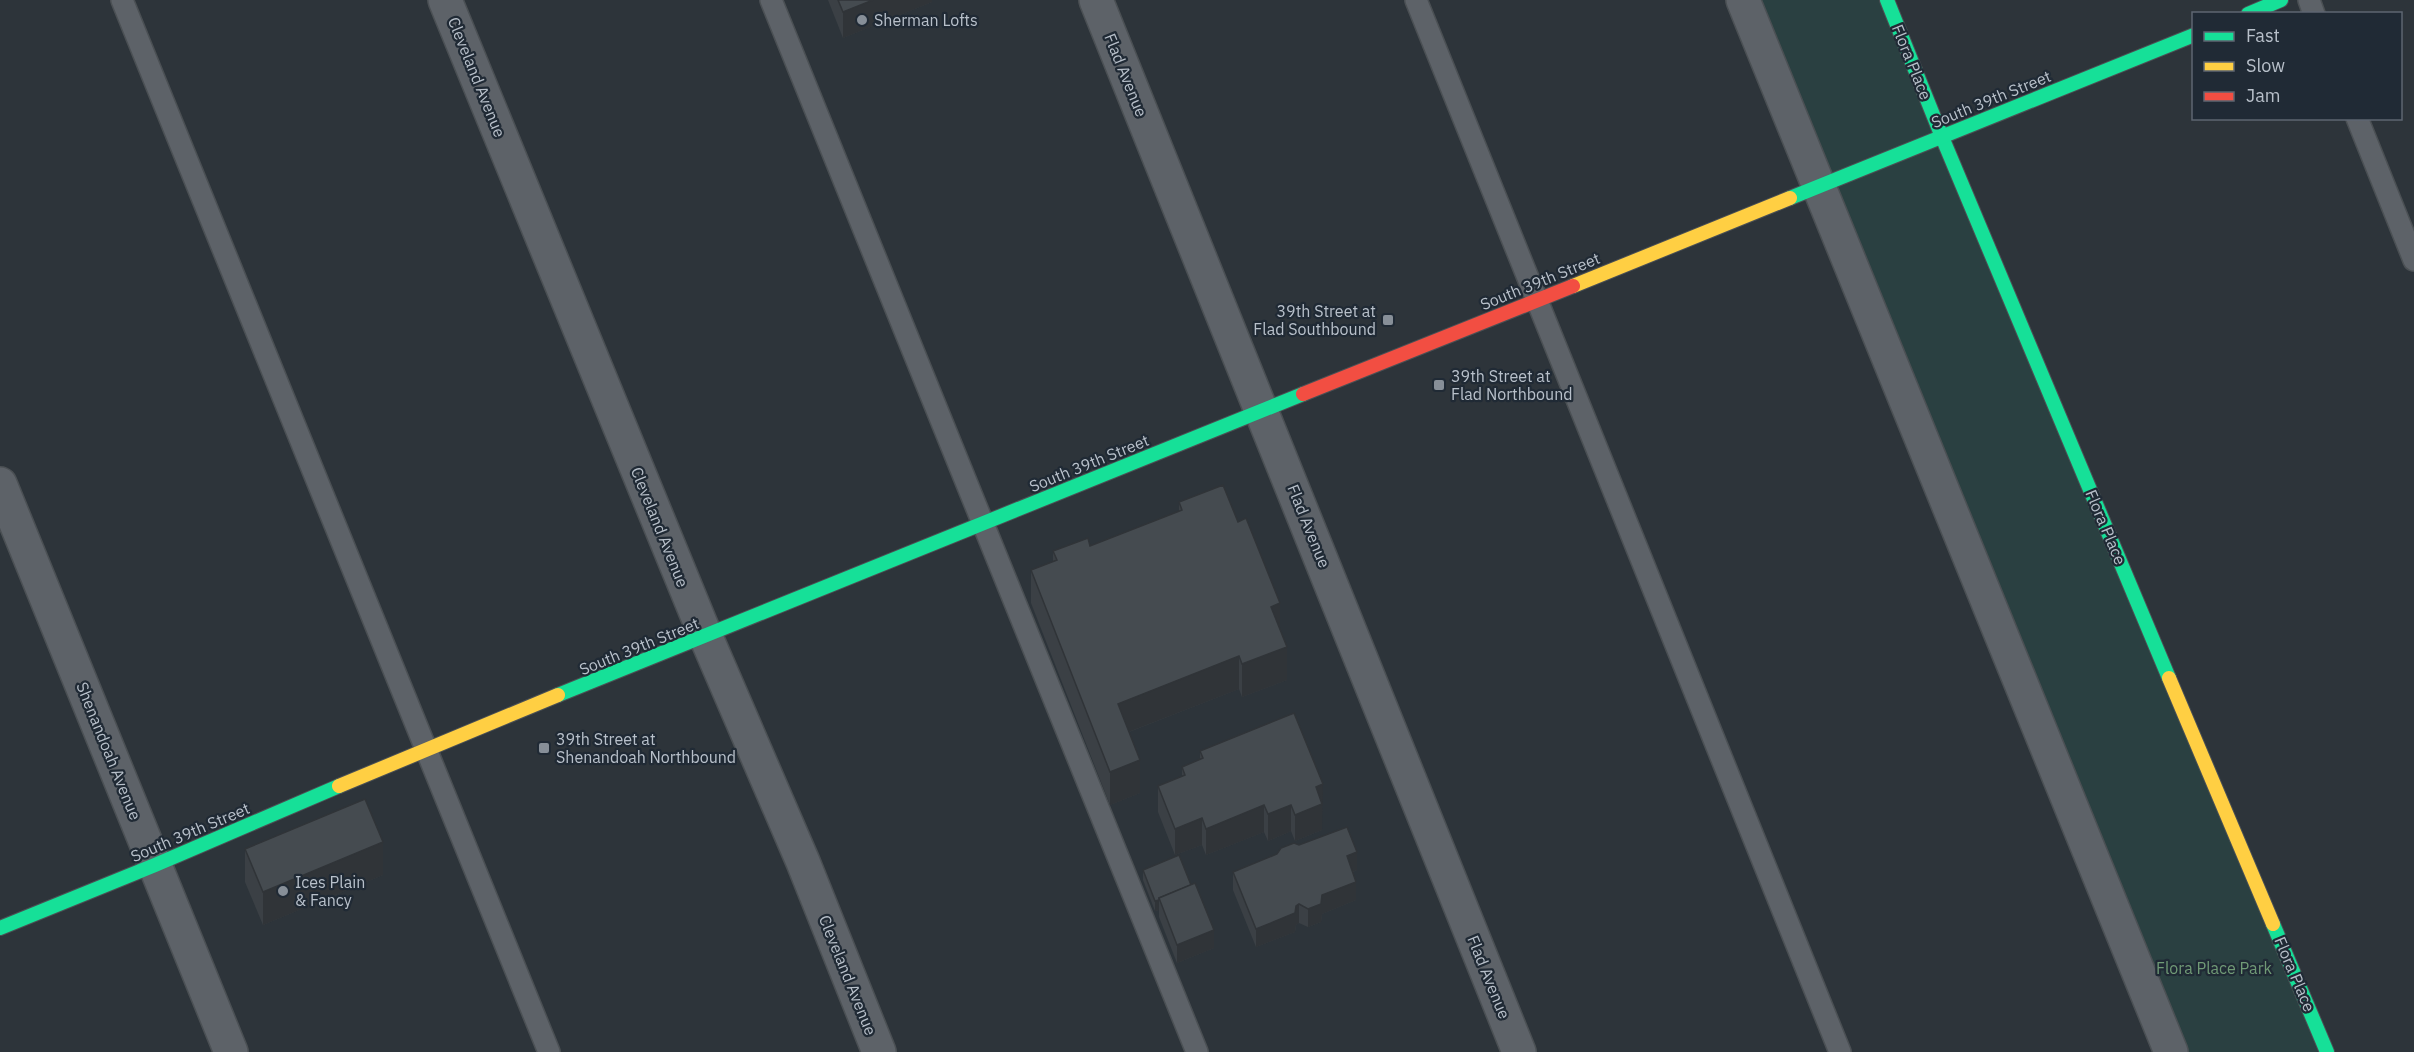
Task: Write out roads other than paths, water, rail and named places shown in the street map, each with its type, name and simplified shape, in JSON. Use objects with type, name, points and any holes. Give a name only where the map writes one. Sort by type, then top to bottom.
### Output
[{"type":"street","name":"Cleveland Avenue","points":[[445,0],[706,637],[803,862],[879,1052]]},
{"type":"street","name":"Flad Avenue","points":[[1096,0],[1519,1052]]},
{"type":"street","points":[[1743,0],[2171,1052]]},
{"type":"street","name":"Flora Place","points":[[1887,0],[1942,137],[2327,1052]]},
{"type":"street","points":[[2252,12],[2281,0]]},
{"type":"street","name":"South 39th Street","points":[[0,928],[155,865],[427,748],[2192,35]]},
{"type":"street","name":"Shenandoah Avenue","points":[[0,484],[231,1052]]},
{"type":"lane","points":[[122,0],[549,1052]]},
{"type":"lane","points":[[771,0],[1197,1052]]},
{"type":"lane","points":[[1416,0],[1840,1052]]},
{"type":"lane","points":[[2358,120],[2414,260]]},
{"type":"place","name":"Sherman Lofts","points":[[862,20]]},
{"type":"place","name":"39th Street at Flad Southbound","points":[[1388,320]]},
{"type":"place","name":"39th Street at Flad Northbound","points":[[1439,385]]},
{"type":"place","name":"39th Street at Shenandoah Northbound","points":[[544,748]]},
{"type":"place","name":"Ices Plain & Fancy","points":[[283,891]]},
{"type":"park label","name":"Flora Place Park","points":[[2214,968]]}]
